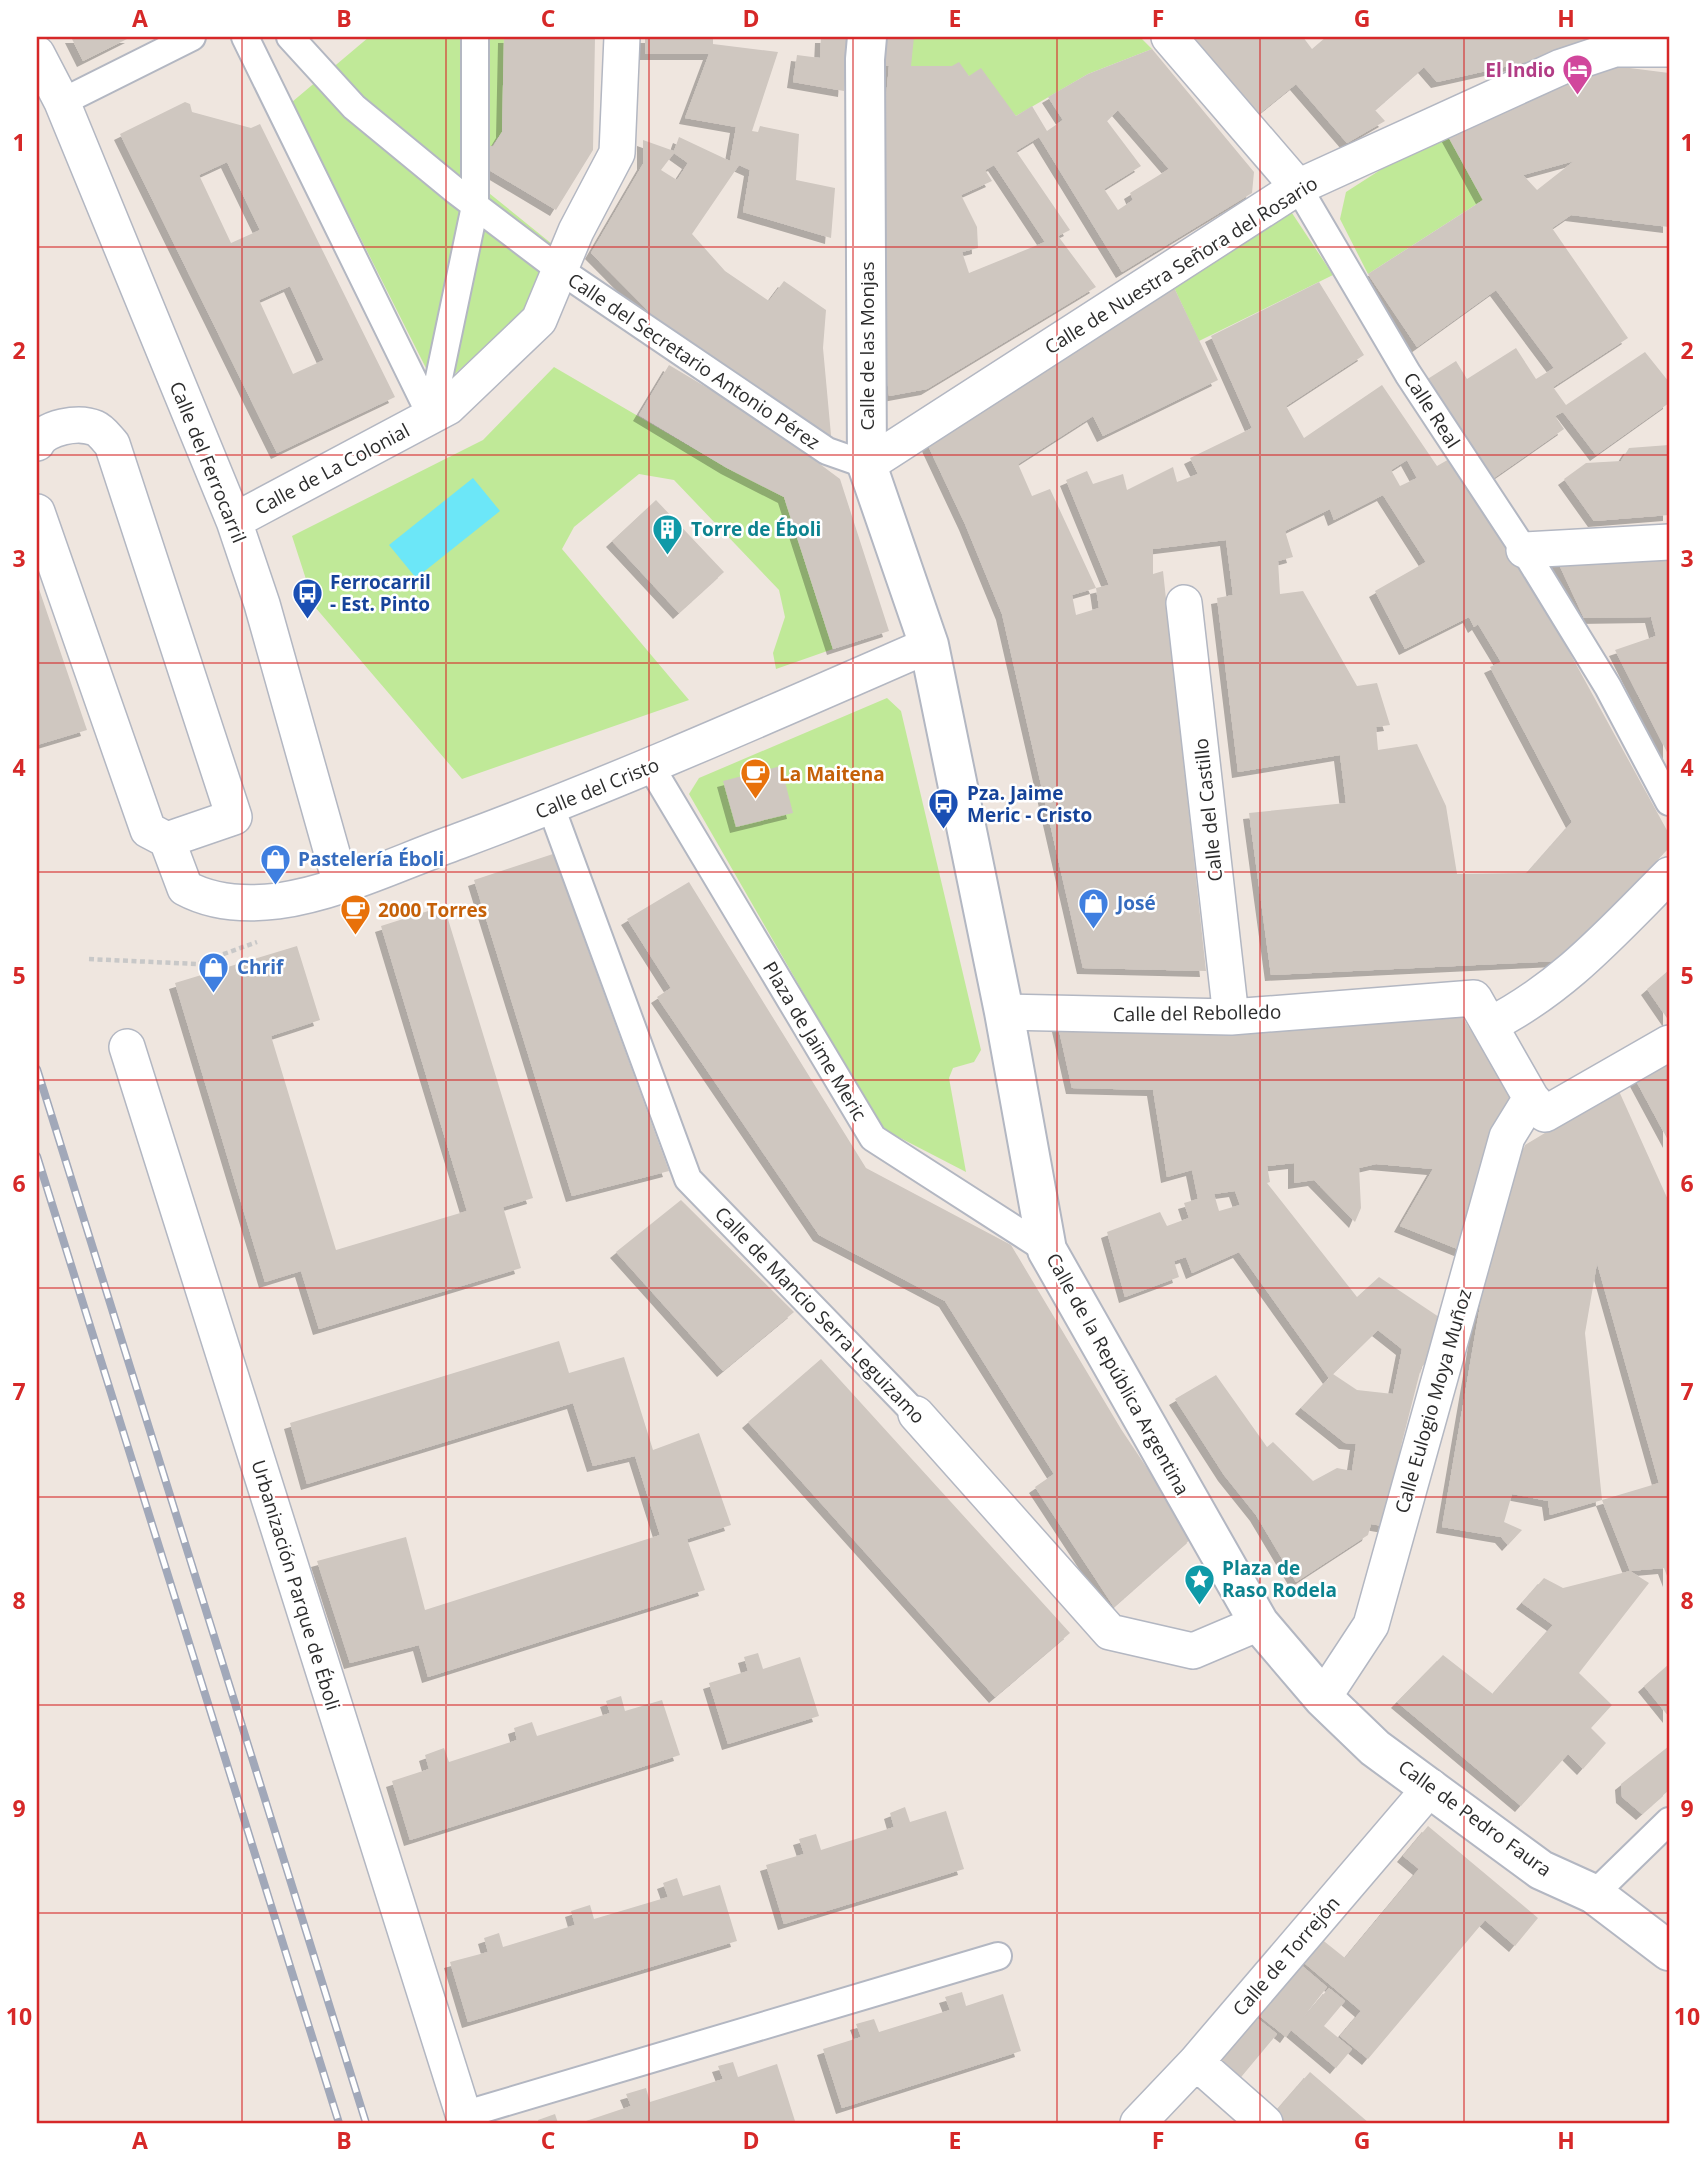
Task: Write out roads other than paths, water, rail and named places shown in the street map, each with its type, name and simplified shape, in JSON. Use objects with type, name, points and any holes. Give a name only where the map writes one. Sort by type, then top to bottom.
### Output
[{"type":"street","points":[[62,102],[192,37]]},
{"type":"street","points":[[245,37],[431,416]]},
{"type":"street","points":[[290,37],[354,107],[475,206],[560,270]]},
{"type":"street","name":"Calle de La Colonial","points":[[431,416],[475,206],[475,37]]},
{"type":"street","name":"Calle de La Colonial","points":[[234,521],[448,407],[539,320],[576,231],[617,153],[622,37]]},
{"type":"street","name":"Calle de las Monjas","points":[[867,37],[867,465],[929,645]]},
{"type":"street","name":"Calle Real","points":[[1169,37],[1297,187],[1408,374],[1524,550],[1608,687],[1669,802]]},
{"type":"street","name":"Calle de Nuestra Señora del Rosario","points":[[867,465],[1297,187],[1561,67],[1615,49],[1669,49]]},
{"type":"street","name":"Calle del Ferrocarril","points":[[37,54],[62,102],[234,521],[262,604],[341,885]]},
{"type":"street","name":"Calle del Secretario Antonio Pérez","points":[[560,270],[827,451],[867,465]]},
{"type":"street","points":[[37,443],[40,438],[63,427],[81,424],[98,429],[113,444],[234,817],[167,840],[148,830],[37,512]]},
{"type":"street","points":[[1524,550],[1669,541]]},
{"type":"street","name":"Calle del Castillo","points":[[1184,603],[1231,1017]]},
{"type":"street","points":[[929,645],[1004,1012]]},
{"type":"street","name":"Calle del Cristo","points":[[167,840],[185,888],[201,897],[256,903],[281,900],[341,885],[651,767],[929,645]]},
{"type":"street","name":"Plaza de Jaime Meric","points":[[651,767],[873,1138],[1048,1250]]},
{"type":"street","name":"Calle de Mancio Serra Leguizamo","points":[[551,807],[688,1179],[916,1414],[1110,1632],[1193,1651],[1259,1623]]},
{"type":"street","points":[[1669,875],[1563,979],[1482,1011],[1538,1106],[1669,1043]]},
{"type":"street","name":"Calle del Rebolledo","points":[[1004,1012],[1231,1017],[1482,1011]]},
{"type":"street","name":"Calle de la República Argentina","points":[[1004,1012],[1048,1250],[1259,1623],[1323,1698]]},
{"type":"street","name":"Urbanización Parque de Éboli","points":[[127,1048],[464,2119]]},
{"type":"street","name":"Calle Eulogio Moya Muñoz","points":[[1323,1698],[1371,1625],[1507,1137],[1538,1106]]},
{"type":"street","name":"Calle de Pedro Faura","points":[[1323,1698],[1376,1748],[1541,1870],[1594,1894],[1669,1951]]},
{"type":"street","name":"Calle de Torrejón","points":[[1138,2123],[1196,2062],[1431,1787]]},
{"type":"street","points":[[1594,1894],[1669,1821]]},
{"type":"street","points":[[464,2119],[998,1956]]},
{"type":"street","points":[[1196,2062],[1265,2123]]},
{"type":"water","points":[[473,478],[500,511],[416,578],[389,545]]},
{"type":"railway","points":[[37,1069],[366,2123]]},
{"type":"railway","points":[[37,1156],[339,2123]]},
{"type":"place","name":"El Indio","points":[[1578,97]]},
{"type":"place","name":"Torre de Éboli","points":[[668,556]]},
{"type":"place","name":"Ferrocarril - Est. Pinto","points":[[307,620]]},
{"type":"place","name":"La Maitena","points":[[756,801]]},
{"type":"place","name":"Pza. Jaime Meric - Cristo","points":[[944,831]]},
{"type":"place","name":"Pastelería Éboli","points":[[275,886]]},
{"type":"place","name":"José","points":[[1094,930]]},
{"type":"place","name":"2000 Torres","points":[[355,937]]},
{"type":"place","name":"Chrif","points":[[214,994]]},
{"type":"place","name":"Plaza de Raso Rodela","points":[[1199,1606]]}]
